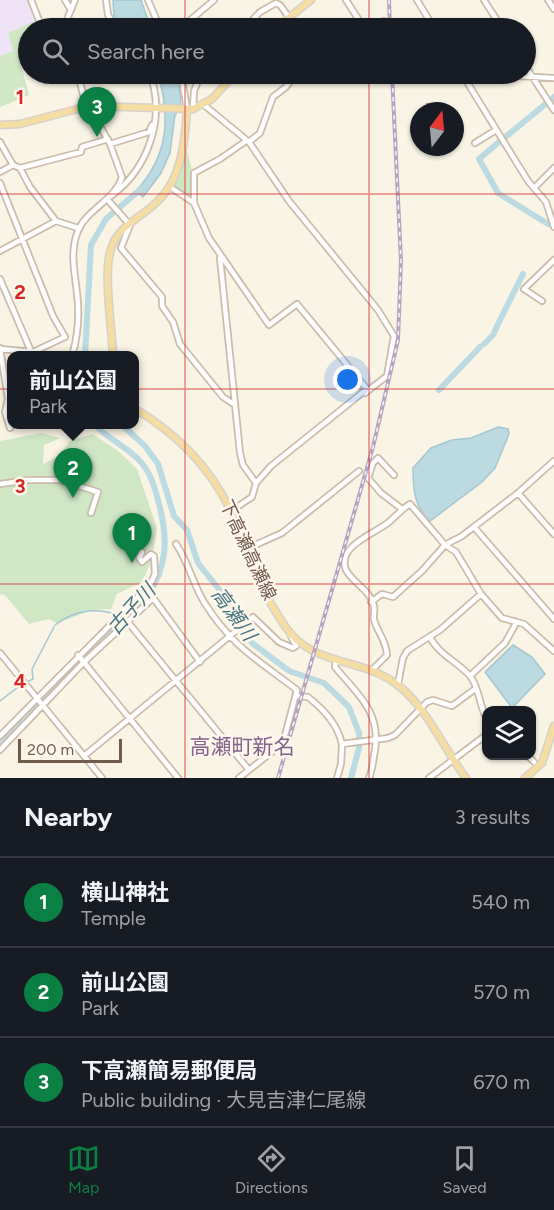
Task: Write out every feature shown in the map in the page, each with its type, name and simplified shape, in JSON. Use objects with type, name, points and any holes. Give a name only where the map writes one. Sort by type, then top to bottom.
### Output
[{"type":"main road","points":[[289,18],[311,0]]},
{"type":"main road","points":[[0,125],[20,124],[87,106],[190,109],[204,105],[225,84]]},
{"type":"main road","points":[[113,351],[109,255],[114,241],[128,224],[150,208],[170,187],[184,143],[190,109]]},
{"type":"main road","name":"下高瀬高瀬線","points":[[139,411],[168,430],[190,449],[207,471],[231,511],[244,550],[287,628],[306,648],[336,661],[371,671],[398,684],[419,709],[466,778]]},
{"type":"main road","points":[[525,778],[542,763],[554,726]]},
{"type":"street","points":[[31,0],[38,18]]},
{"type":"street","points":[[65,0],[71,10]]},
{"type":"street","points":[[70,18],[75,0]]},
{"type":"street","points":[[106,0],[110,18]]},
{"type":"street","points":[[148,0],[156,18]]},
{"type":"street","points":[[193,18],[214,0]]},
{"type":"street","points":[[346,0],[358,18]]},
{"type":"street","points":[[417,0],[428,18]]},
{"type":"street","points":[[484,0],[496,18]]},
{"type":"street","points":[[548,0],[554,9]]},
{"type":"street","points":[[254,18],[276,3],[280,4],[289,18]]},
{"type":"street","points":[[536,77],[554,78]]},
{"type":"street","points":[[81,84],[87,106],[109,142],[122,177],[120,182]]},
{"type":"street","points":[[73,351],[78,329],[73,259],[78,228],[135,174],[151,144],[154,121],[153,84]]},
{"type":"street","points":[[184,84],[190,109]]},
{"type":"street","points":[[190,109],[197,84]]},
{"type":"street","points":[[231,511],[252,497],[256,483],[271,466],[367,388],[297,304],[269,325],[208,238],[194,203],[194,173],[260,133],[273,98],[288,84]]},
{"type":"street","points":[[468,84],[534,188],[544,198],[553,216],[554,227]]},
{"type":"street","points":[[536,84],[554,110]]},
{"type":"street","points":[[204,105],[230,124],[247,141],[289,201],[367,297],[394,336],[387,376],[365,394]]},
{"type":"street","points":[[0,142],[13,165],[20,168],[81,152],[82,147],[149,132],[154,121]]},
{"type":"street","points":[[476,143],[496,130]]},
{"type":"street","points":[[0,172],[13,165]]},
{"type":"street","points":[[20,168],[30,187],[56,221],[78,228]]},
{"type":"street","points":[[534,188],[554,168]]},
{"type":"street","points":[[107,199],[125,177],[135,174]]},
{"type":"street","points":[[0,183],[53,316],[65,337],[39,351]]},
{"type":"street","points":[[170,187],[194,203]]},
{"type":"street","points":[[107,199],[128,224],[121,248],[162,297],[162,306],[173,322],[180,344],[223,397],[235,405]]},
{"type":"street","points":[[0,251],[56,221]]},
{"type":"street","points":[[219,255],[240,453],[243,465],[256,483]]},
{"type":"street","points":[[542,301],[524,289],[554,260]]},
{"type":"street","points":[[0,279],[32,351]]},
{"type":"street","points":[[0,349],[1,369],[7,395]]},
{"type":"street","points":[[7,403],[5,412],[7,418]]},
{"type":"street","points":[[394,475],[378,458],[373,462],[368,478],[381,493],[402,509]]},
{"type":"street","points":[[371,602],[382,594],[393,597],[422,571],[445,545],[474,527],[554,461]]},
{"type":"street","points":[[244,550],[282,533],[359,471]]},
{"type":"street","points":[[0,484],[53,480],[91,488],[98,492],[91,513]]},
{"type":"street","points":[[518,493],[554,534]]},
{"type":"street","points":[[371,671],[387,655],[386,643],[375,622],[374,605],[347,571],[345,559],[347,552],[368,534],[389,522],[410,504],[445,545],[456,552],[482,594],[502,618],[524,624],[554,651]]},
{"type":"street","points":[[474,527],[554,619]]},
{"type":"street","points":[[176,544],[199,593],[231,637],[260,664],[297,690],[283,743],[239,778]]},
{"type":"street","points":[[0,736],[146,588],[155,574],[154,556],[151,554],[142,562],[139,558],[142,552]]},
{"type":"street","points":[[146,588],[200,662]]},
{"type":"street","points":[[398,684],[403,658],[407,651],[430,637],[482,594]]},
{"type":"street","points":[[0,748],[84,662],[153,597]]},
{"type":"street","points":[[84,756],[253,617],[279,642],[293,648],[295,643],[287,628]]},
{"type":"street","points":[[127,621],[249,770]]},
{"type":"street","points":[[470,676],[509,638],[515,625],[514,621]]},
{"type":"street","points":[[430,637],[438,651],[452,659],[470,676],[482,707]]},
{"type":"street","points":[[0,653],[102,778]]},
{"type":"street","points":[[78,655],[178,778]]},
{"type":"street","points":[[336,661],[335,667],[369,706],[374,740],[369,778]]},
{"type":"street","points":[[343,744],[395,735],[419,709],[433,700],[452,706],[475,689]]},
{"type":"street","points":[[296,696],[308,696],[337,726],[343,744],[337,778]]},
{"type":"street","points":[[429,778],[482,738]]},
{"type":"shaded area","points":[[0,0],[30,0],[38,18],[18,18],[18,84],[26,84],[29,95],[0,107]]},
{"type":"green space","points":[[18,29],[18,84],[26,84],[29,95],[0,107],[0,56],[13,51],[8,33]]},
{"type":"green space","points":[[186,147],[193,174],[192,200],[172,184]]},
{"type":"green space","points":[[41,433],[61,438],[44,445],[43,464],[57,457],[70,441],[92,434],[117,450],[137,469],[157,528],[152,560],[142,582],[117,594],[111,609],[92,610],[57,623],[49,619],[29,624],[5,595],[0,594],[0,441]]},
{"type":"water","points":[[113,0],[141,0],[147,18],[116,18],[114,16]]},
{"type":"water","points":[[160,84],[179,84],[181,106],[175,115],[170,153],[161,173],[143,197],[136,191],[155,164],[164,136],[165,106]]},
{"type":"water","points":[[498,427],[508,429],[509,434],[495,468],[482,482],[430,521],[418,504],[414,490],[413,468],[431,448],[452,440],[471,438]]},
{"type":"water","points":[[513,645],[532,657],[545,674],[514,706],[510,706],[485,672]]},
{"type":"waterway","points":[[503,139],[554,97]]},
{"type":"waterway","points":[[500,141],[479,159],[498,193],[548,224]]},
{"type":"waterway","name":"高瀬川","points":[[85,351],[91,245],[106,219],[142,188]]},
{"type":"waterway","points":[[501,318],[523,274]]},
{"type":"waterway","points":[[484,344],[493,335],[500,320]]},
{"type":"waterway","points":[[439,390],[480,347]]},
{"type":"waterway","name":"古子川","points":[[0,742],[146,598],[154,586],[163,562],[164,526],[149,473],[133,454],[100,429]]},
{"type":"waterway","name":"高瀬川","points":[[126,429],[145,446],[158,464],[174,516],[187,530],[198,563],[221,592],[252,643],[289,671],[324,683],[349,707],[359,733],[359,748],[351,778]]},
{"type":"waterway","points":[[55,625],[71,615],[89,611],[106,612],[124,618]]},
{"type":"waterway","points":[[27,682],[33,679],[32,669],[54,627]]},
{"type":"waterway","points":[[0,701],[22,684]]},
{"type":"railway","points":[[389,0],[390,18]]},
{"type":"railway","points":[[278,778],[373,447],[398,340],[401,261],[392,84]]},
{"type":"place","name":"下高瀬簡易郵便局","points":[[97,137]]},
{"type":"place","name":"前山公園","points":[[73,498]]},
{"type":"place","name":"横山神社","points":[[132,563]]},
{"type":"district","name":"高瀬町新名","points":[[242,746]]}]
